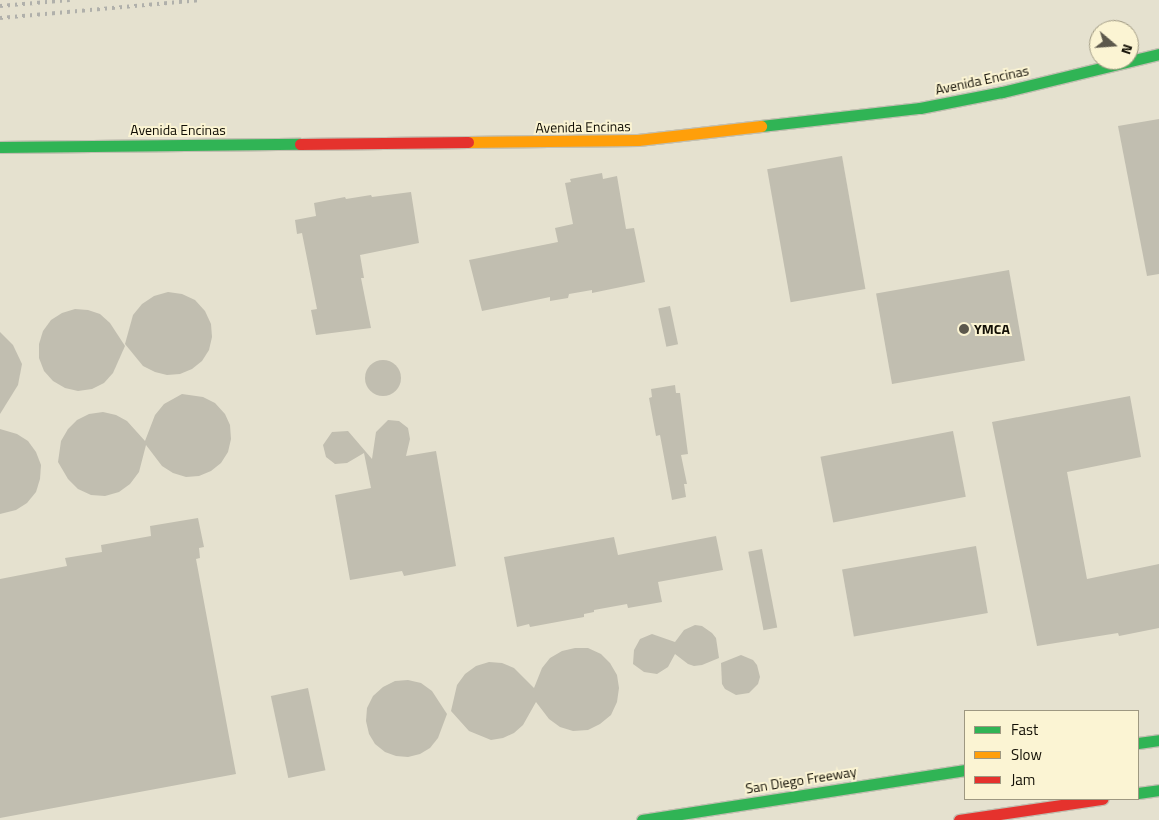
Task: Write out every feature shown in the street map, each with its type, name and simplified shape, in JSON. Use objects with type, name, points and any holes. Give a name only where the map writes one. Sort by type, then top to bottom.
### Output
[{"type":"main road","name":"Avenida Encinas","points":[[0,147],[638,140],[920,108],[1002,92],[1159,54]]},
{"type":"main road","points":[[1139,744],[1159,740]]},
{"type":"main road","name":"San Diego Freeway","points":[[642,820],[964,770]]},
{"type":"main road","points":[[1139,793],[1159,790]]},
{"type":"main road","points":[[959,820],[1095,800]]},
{"type":"building","points":[[1159,119],[1159,274],[1147,276],[1118,126]]},
{"type":"building","points":[[842,156],[865,289],[791,302],[767,169]]},
{"type":"building","points":[[602,173],[603,179],[617,176],[626,229],[634,228],[645,282],[592,293],[592,290],[569,294],[568,298],[550,301],[550,297],[482,311],[469,260],[558,242],[555,228],[573,224],[565,183],[571,182],[570,179]]},
{"type":"building","points":[[411,192],[419,243],[360,255],[364,278],[361,278],[371,328],[316,335],[311,310],[317,309],[302,233],[297,234],[295,220],[316,216],[314,203],[345,197],[346,199]]},
{"type":"building","points":[[1009,270],[1025,361],[892,384],[876,293]]},
{"type":"building","points":[[168,292],[182,294],[195,300],[205,311],[211,324],[212,337],[209,350],[202,361],[192,369],[180,374],[167,375],[143,366],[125,344],[133,315],[142,304],[154,296]]},
{"type":"building","points":[[670,306],[678,344],[666,347],[658,308]]},
{"type":"building","points":[[75,309],[88,310],[100,314],[110,323],[125,346],[113,373],[104,383],[92,389],[78,391],[65,388],[53,381],[44,371],[39,358],[39,344],[43,331],[51,320],[62,313]]},
{"type":"building","points":[[0,332],[13,345],[22,364],[18,385],[0,414]]},
{"type":"building","points":[[383,360],[390,361],[396,365],[400,371],[400,385],[396,391],[390,395],[383,396],[376,395],[370,391],[366,385],[365,378],[366,371],[370,365],[376,361]]},
{"type":"building","points":[[675,385],[676,393],[680,393],[688,454],[681,455],[687,484],[684,484],[686,497],[672,500],[660,435],[656,436],[649,398],[652,397],[651,389]]},
{"type":"building","points":[[182,394],[203,397],[215,403],[225,414],[230,425],[231,439],[228,452],[221,463],[211,471],[199,476],[186,477],[173,473],[162,466],[146,445],[139,472],[130,484],[119,492],[105,496],[91,495],[78,489],[68,479],[58,462],[61,441],[68,429],[77,420],[89,414],[103,412],[116,415],[127,421],[145,441],[155,415],[164,404]]},
{"type":"building","points":[[1130,396],[1141,457],[1067,472],[1087,579],[1159,564],[1159,628],[1119,636],[1118,633],[1037,646],[992,422]]},
{"type":"building","points":[[388,420],[399,421],[408,428],[410,439],[406,456],[436,451],[456,566],[404,576],[402,571],[350,580],[335,495],[371,488],[364,453],[347,463],[335,464],[326,457],[323,445],[332,432],[348,431],[372,459],[376,432]]},
{"type":"building","points":[[0,429],[17,434],[28,441],[36,452],[41,465],[40,479],[36,492],[27,503],[16,510],[0,514]]},
{"type":"building","points":[[953,431],[966,497],[833,523],[820,457]]},
{"type":"building","points":[[198,518],[204,547],[199,548],[200,558],[196,559],[236,774],[0,818],[0,579],[67,566],[65,558],[102,552],[101,545],[151,536],[150,526]]},
{"type":"building","points":[[716,536],[723,570],[658,582],[662,602],[628,608],[627,604],[594,610],[594,612],[584,614],[584,617],[530,627],[529,624],[517,627],[504,557],[614,537],[618,555]]},
{"type":"building","points":[[976,546],[988,613],[854,637],[842,570]]},
{"type":"building","points":[[762,549],[777,628],[764,630],[748,552]]},
{"type":"building","points":[[695,625],[702,626],[716,638],[719,658],[694,666],[688,664],[675,654],[668,667],[657,674],[644,672],[633,664],[634,650],[640,639],[652,634],[675,642],[684,630]]},
{"type":"building","points":[[588,648],[601,654],[610,663],[617,675],[619,688],[617,702],[611,715],[600,724],[588,730],[573,731],[560,727],[549,719],[536,702],[523,725],[514,733],[503,738],[491,740],[469,731],[451,711],[457,685],[465,674],[476,666],[489,662],[502,663],[514,668],[534,688],[542,668],[550,658],[562,651]]},
{"type":"building","points":[[741,655],[753,660],[757,665],[760,677],[758,684],[749,693],[736,695],[725,689],[722,684],[721,663]]},
{"type":"building","points":[[408,680],[421,683],[432,691],[447,714],[438,738],[430,748],[420,754],[408,757],[396,756],[385,752],[375,744],[369,734],[366,721],[367,708],[373,696],[383,687],[395,681]]},
{"type":"building","points":[[308,688],[325,770],[288,778],[271,696]]},
{"type":"railway","points":[[0,6],[70,0]]},
{"type":"railway","points":[[0,18],[201,0]]},
{"type":"traffic: fast","points":[[761,126],[920,108],[1002,92],[1159,54]]},
{"type":"traffic: fast","points":[[0,147],[300,144]]},
{"type":"traffic: fast","points":[[1139,743],[1159,740]]},
{"type":"traffic: fast","points":[[642,820],[964,770]]},
{"type":"traffic: fast","points":[[1139,793],[1159,790]]},
{"type":"traffic: slow","points":[[468,142],[638,140],[761,126]]},
{"type":"traffic: jam","points":[[300,144],[468,142]]},
{"type":"traffic: jam","points":[[959,820],[1095,800]]},
{"type":"place","name":"YMCA","points":[[964,329]]}]
